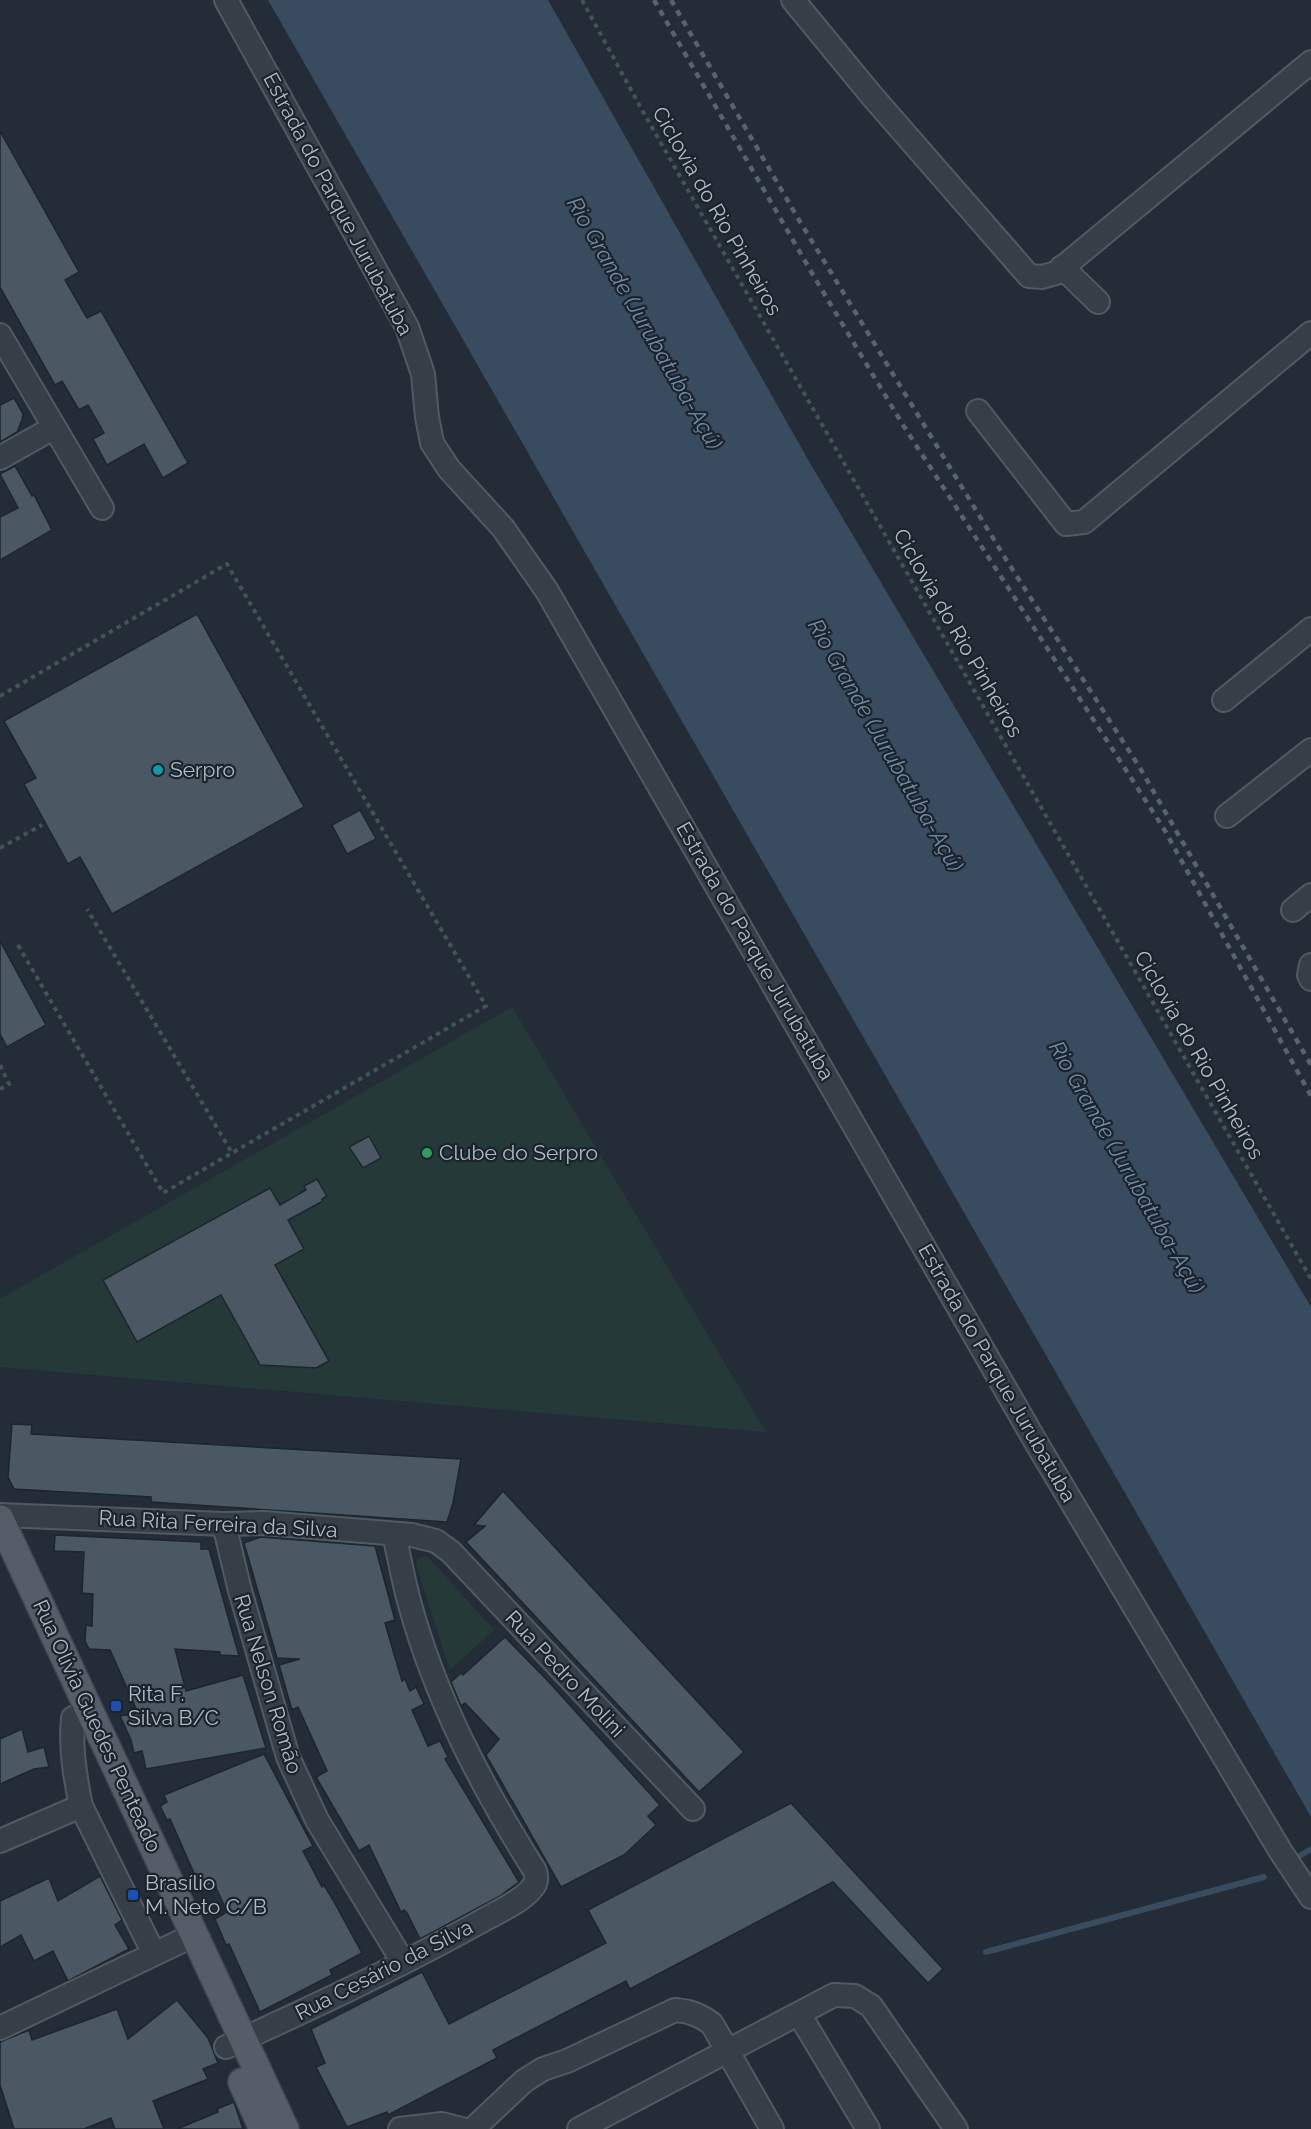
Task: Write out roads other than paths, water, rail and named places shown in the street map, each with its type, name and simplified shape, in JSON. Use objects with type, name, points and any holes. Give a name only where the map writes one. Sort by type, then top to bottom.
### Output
[{"type":"main road","name":"Rua Olívia Guedes Penteado","points":[[0,1517],[186,1939],[235,2043],[285,2129]]},
{"type":"main road","name":"Rua Olívia Guedes Penteado","points":[[0,1561],[73,1718],[186,1939]]},
{"type":"main road","name":"Rua Olívia Guedes Penteado","points":[[235,2043],[263,2129]]},
{"type":"street","name":"Estrada do Parque Jurubatuba","points":[[226,0],[407,327],[423,374],[432,443],[449,469],[503,528],[547,591],[1036,1444],[1281,1852],[1311,1897]]},
{"type":"street","points":[[793,0],[872,96],[1029,276],[1042,277],[1056,273],[1311,62]]},
{"type":"street","points":[[1062,267],[1098,302]]},
{"type":"street","points":[[978,411],[1066,524],[1084,522],[1311,333]]},
{"type":"street","points":[[0,334],[102,508]]},
{"type":"street","points":[[0,458],[54,428]]},
{"type":"street","points":[[1224,700],[1311,629]]},
{"type":"street","points":[[1227,816],[1309,756]]},
{"type":"street","points":[[1293,910],[1311,895]]},
{"type":"street","points":[[1311,965],[1309,975],[1311,979]]},
{"type":"street","name":"Rua Rita Ferreira da Silva","points":[[0,1517],[224,1524],[264,1523],[412,1535],[436,1541]]},
{"type":"street","name":"Rua Nelson Romão","points":[[224,1524],[239,1587],[288,1757],[317,1820],[403,1962]]},
{"type":"street","name":"Rua Cesário da Silva","points":[[235,2043],[403,1962],[502,1909],[532,1890],[536,1883],[535,1871],[470,1758],[435,1680],[408,1600],[394,1534]]},
{"type":"street","name":"Rua Pedro Molini","points":[[436,1541],[451,1552],[693,1809]]},
{"type":"street","points":[[73,1718],[71,1738],[76,1785],[81,1806],[154,1954]]},
{"type":"street","points":[[0,1841],[81,1806]]},
{"type":"street","points":[[0,2028],[186,1939]]},
{"type":"street","points":[[579,2129],[834,1995],[855,1996],[871,2006],[956,2129]]},
{"type":"street","points":[[472,2129],[524,2080],[543,2069],[567,2061],[675,2010],[688,2011],[712,2024],[772,2129]]},
{"type":"street","points":[[800,2014],[868,2129]]},
{"type":"street","points":[[400,2129],[442,2124],[462,2129]]},
{"type":"water","name":"Rio Grande (Jurubatuba-Açú)","points":[[268,0],[548,0],[810,463],[1311,1307],[1311,1817]]},
{"type":"waterway","points":[[1293,1860],[1311,1849]]},
{"type":"waterway","points":[[986,1952],[1264,1877]]},
{"type":"railway","points":[[654,0],[903,425],[1164,829],[1311,1096]]},
{"type":"railway","points":[[671,0],[799,220],[1007,561],[1140,768],[1311,1065]]},
{"type":"place","name":"Serpro","points":[[158,770]]},
{"type":"place","name":"Clube do Serpro","points":[[427,1153]]},
{"type":"place","name":"Rita F. Silva B/C","points":[[116,1706]]},
{"type":"place","name":"Brasílio M. Neto C/B","points":[[133,1895]]}]
